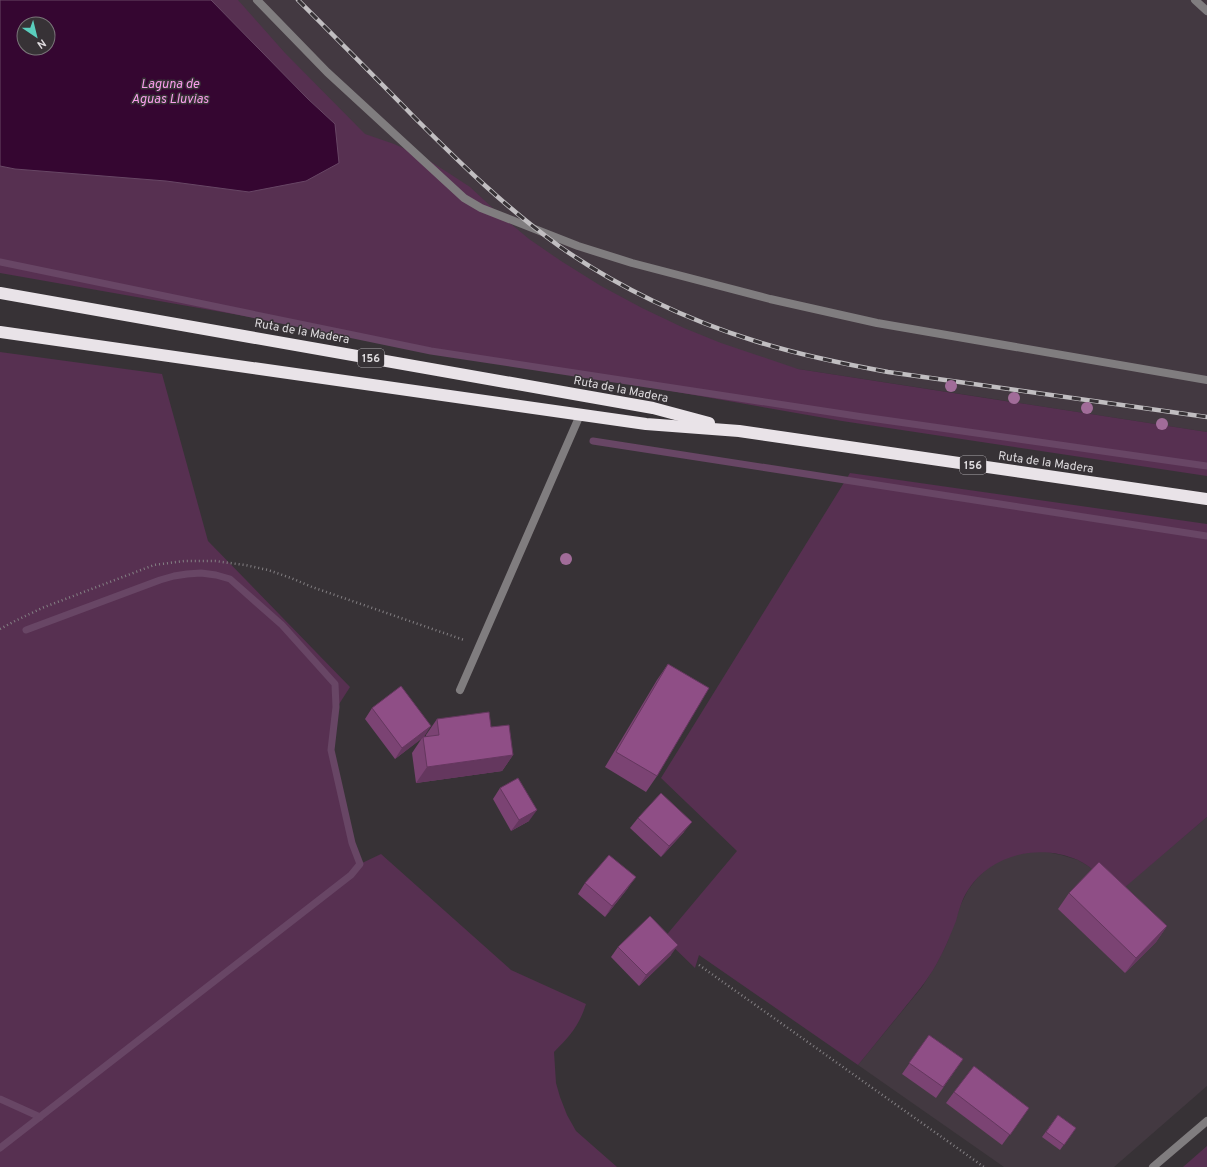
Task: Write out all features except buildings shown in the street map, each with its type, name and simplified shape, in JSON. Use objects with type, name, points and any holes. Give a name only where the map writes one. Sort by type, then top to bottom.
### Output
[{"type":"highway","name":"Ruta de la Madera","points":[[0,293],[653,408],[739,431]]},
{"type":"highway","name":"Ruta de la Madera","points":[[0,332],[646,424],[739,431],[1207,499]]},
{"type":"street","points":[[257,0],[328,72],[464,198],[482,208],[578,246],[632,263],[770,299],[877,324],[1207,380]]},
{"type":"street","points":[[1195,0],[1207,11]]},
{"type":"street","points":[[460,690],[580,415]]},
{"type":"street","points":[[1153,1167],[1207,1121]]},
{"type":"path","points":[[0,629],[42,608],[154,565],[184,561],[215,561],[246,565],[268,570],[319,590],[479,645]]},
{"type":"path","points":[[699,965],[984,1167]]},
{"type":"shaded area","points":[[0,0],[1207,0],[1207,432],[701,354],[0,241]]},
{"type":"shaded area","points":[[211,0],[238,0],[285,53],[365,134],[394,144],[423,157],[447,172],[470,187],[529,239],[601,286],[642,308],[684,328],[721,343],[798,369],[1207,432],[1207,476],[842,421],[0,273],[0,166],[15,169],[166,181],[249,192],[335,124],[308,99]]},
{"type":"shaded area","points":[[0,352],[162,374],[208,541],[350,687],[334,712],[331,750],[352,843],[360,864],[381,854],[511,970],[586,1004],[580,1019],[573,1030],[554,1052],[556,1083],[567,1115],[576,1131],[617,1167],[0,1167]]},
{"type":"shaded area","points":[[850,473],[1207,524],[1207,817],[1117,894],[1089,867],[1078,860],[1063,855],[1048,852],[1017,855],[1003,860],[990,868],[978,878],[966,893],[947,943],[929,977],[858,1065],[699,955],[695,968],[664,938],[737,851],[661,778]]},
{"type":"shaded area","points":[[1207,817],[1207,1086],[1114,1167],[1004,1167],[858,1065],[922,987],[936,965],[947,943],[961,904],[968,890],[978,877],[989,867],[1003,859],[1018,854],[1047,852],[1078,860],[1093,869],[1117,893]]},
{"type":"shaded area","points":[[1207,1146],[1207,1167],[1183,1167]]},
{"type":"water","name":"Laguna de Aguas Lluvias","points":[[0,0],[211,0],[308,99],[335,124],[339,163],[306,181],[249,192],[166,181],[15,169],[0,166]]},
{"type":"waterway","points":[[0,262],[431,351],[863,417],[1207,466]]},
{"type":"waterway","points":[[593,441],[1207,536]]},
{"type":"waterway","points":[[0,1148],[351,875],[360,864],[352,843],[331,750],[336,707],[335,684],[282,625],[230,579],[201,573],[174,576],[26,630]]},
{"type":"waterway","points":[[0,1099],[40,1117]]},
{"type":"railway","points":[[298,0],[431,134],[466,168],[520,216],[581,261],[629,289],[678,313],[729,333],[788,351],[888,372],[1207,417]]}]
